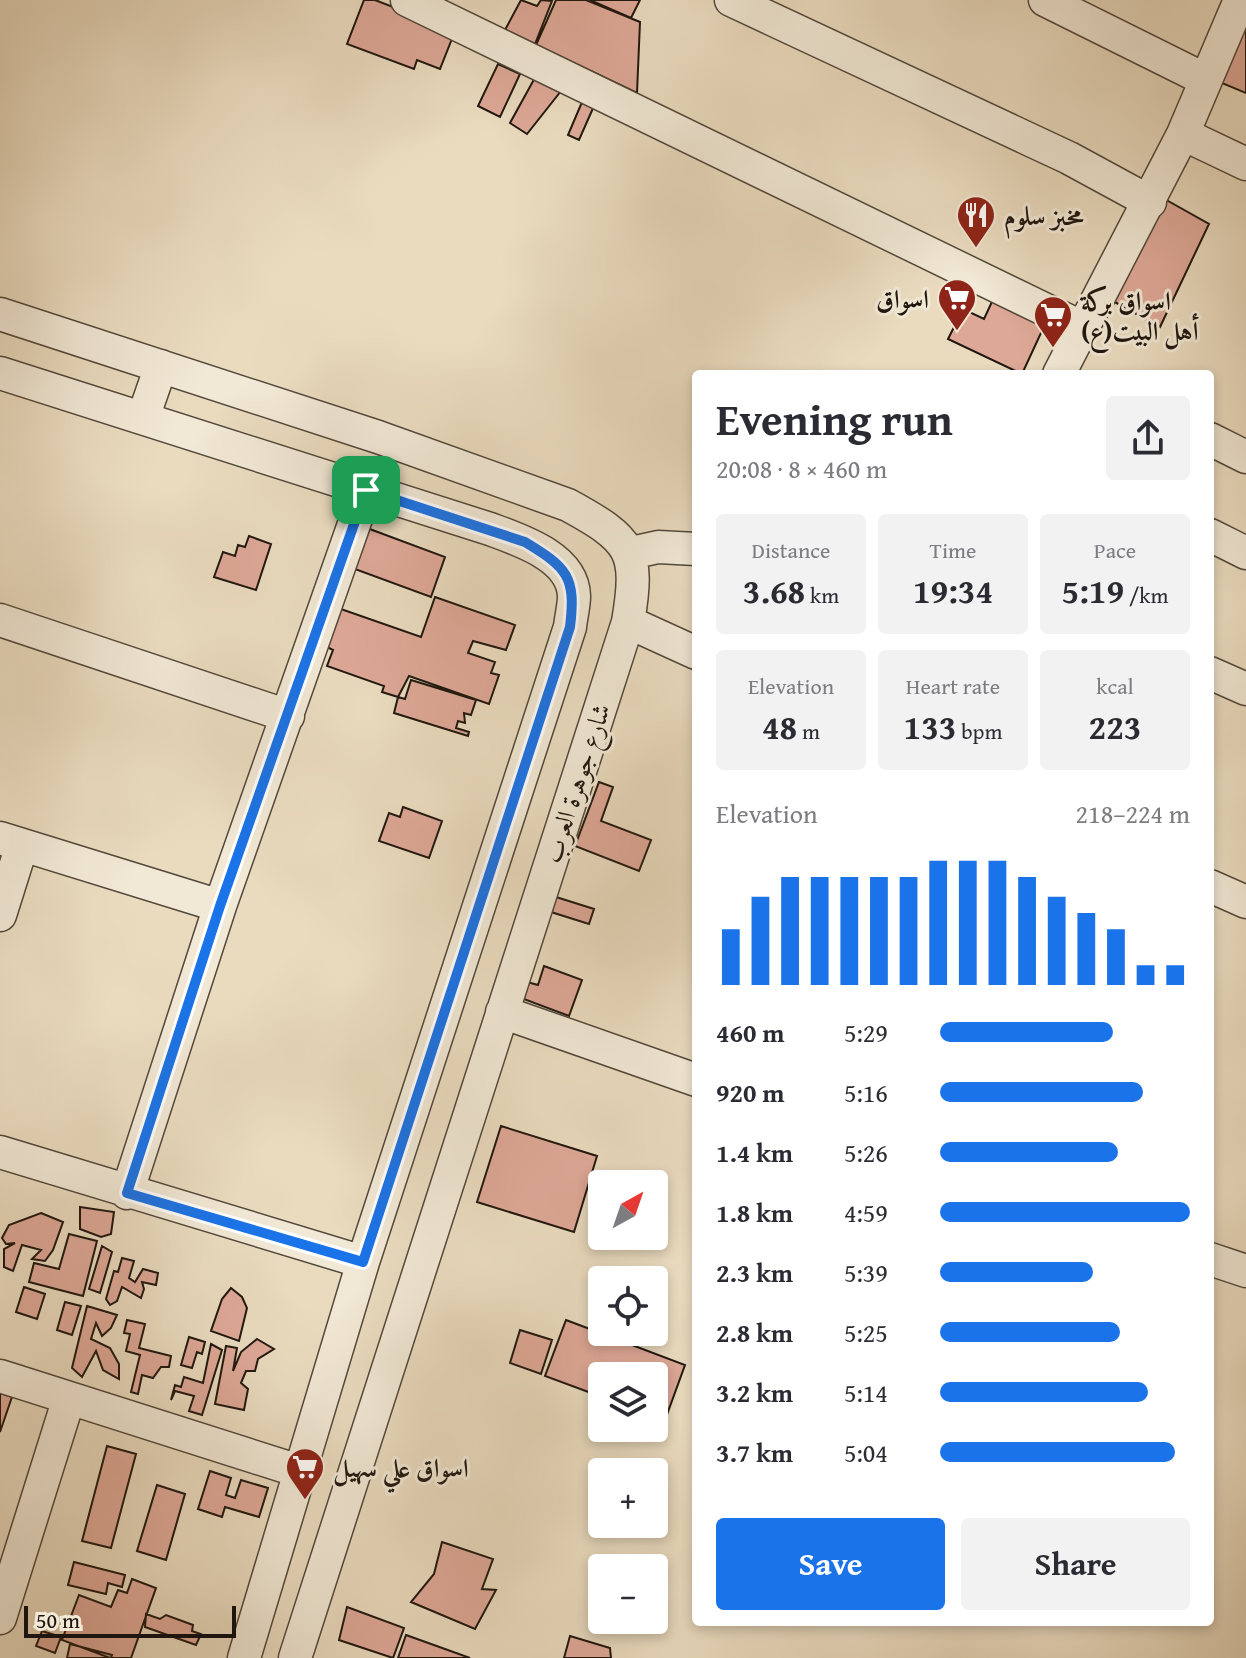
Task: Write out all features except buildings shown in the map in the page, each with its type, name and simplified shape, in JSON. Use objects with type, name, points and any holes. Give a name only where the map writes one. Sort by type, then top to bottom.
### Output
[{"type":"street","points":[[407,0],[1083,328]]},
{"type":"street","points":[[731,0],[1069,158],[1150,202]]},
{"type":"street","points":[[1045,0],[1206,80]]},
{"type":"street","points":[[1066,370],[1083,328],[1183,134],[1240,0]]},
{"type":"street","points":[[1183,134],[1246,164]]},
{"type":"street","points":[[0,314],[378,437],[568,505],[596,520],[631,553],[658,547],[692,549]]},
{"type":"street","points":[[143,418],[161,366]]},
{"type":"street","name":"شارع جوهرة العرب","points":[[0,373],[525,542],[566,573],[574,593],[570,627],[363,1262],[244,1658]]},
{"type":"street","points":[[1214,441],[1246,457]]},
{"type":"street","points":[[127,1193],[220,906],[366,490]]},
{"type":"street","points":[[1214,537],[1246,553]]},
{"type":"street","name":"شارع جوهرة العرب","points":[[295,1658],[628,622],[635,580],[631,553]]},
{"type":"street","points":[[0,620],[288,716]]},
{"type":"street","points":[[628,622],[692,651]]},
{"type":"street","points":[[1214,675],[1246,689]]},
{"type":"street","points":[[0,915],[11,841],[220,906]]},
{"type":"street","points":[[1214,888],[1246,902]]},
{"type":"street","points":[[502,1012],[692,1079]]},
{"type":"street","points":[[0,1152],[127,1193],[363,1262]]},
{"type":"street","points":[[1214,1260],[1246,1271]]},
{"type":"street","points":[[0,1376],[302,1472]]},
{"type":"street","points":[[3,1597],[69,1398]]},
{"type":"place","name":"مخبز سلوم","points":[[976,249]]},
{"type":"place","name":"اسواق","points":[[957,332]]},
{"type":"place","name":"اسواق بركة أهل البيت(ع)","points":[[1053,349]]},
{"type":"place","name":"اسواق علي سهيل","points":[[305,1501]]},
{"type":"route","points":[[366,490],[525,542],[566,573],[574,593],[570,627],[363,1262],[127,1193],[220,906],[366,490]]}]
